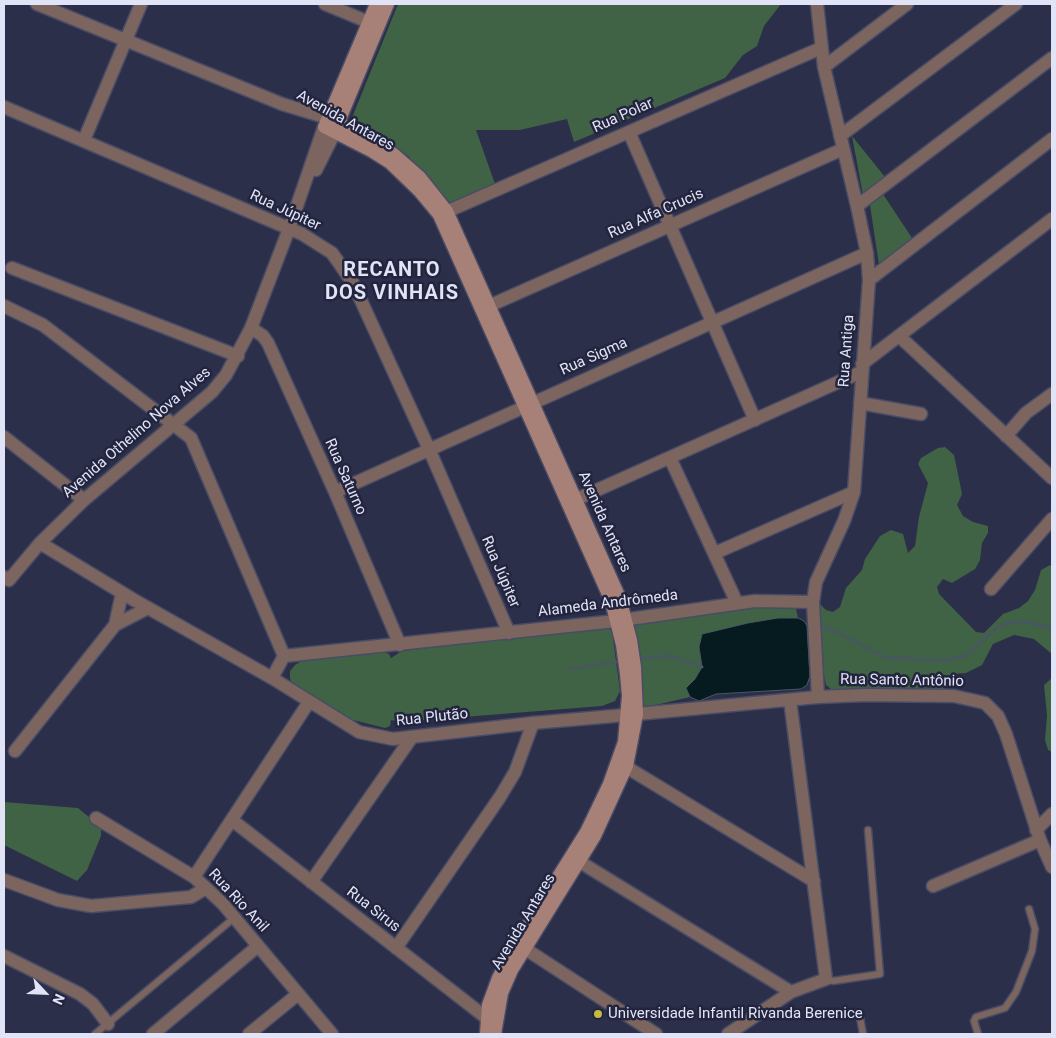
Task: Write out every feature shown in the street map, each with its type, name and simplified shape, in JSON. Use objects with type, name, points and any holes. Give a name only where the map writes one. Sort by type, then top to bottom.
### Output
[{"type":"main road","points":[[331,125],[373,24],[376,4]]},
{"type":"main road","points":[[373,24],[388,4]]},
{"type":"main road","name":"Avenida Antares","points":[[331,125],[375,142],[402,160],[431,190],[486,307],[572,501],[620,598],[621,620],[635,667],[632,715],[622,764],[608,812],[516,944],[502,979],[498,1006],[492,1026],[486,1034]]},
{"type":"main road","name":"Avenida Antares","points":[[502,979],[524,948],[576,859]]},
{"type":"street","name":"Avenida Antares","points":[[37,4],[331,125]]},
{"type":"street","points":[[84,140],[141,4]]},
{"type":"street","points":[[325,4],[373,24]]},
{"type":"street","name":"Rua Antiga","points":[[817,4],[824,67],[867,252],[869,280],[854,492],[844,521],[816,582],[813,602],[818,697]]},
{"type":"street","points":[[824,67],[908,4]]},
{"type":"street","points":[[840,136],[1016,4]]},
{"type":"street","name":"Rua Polar","points":[[443,213],[821,48]]},
{"type":"street","points":[[857,206],[1052,58]]},
{"type":"street","name":"Rua Júpiter","points":[[4,107],[302,234],[332,253],[348,274],[429,449],[508,633]]},
{"type":"street","name":"Avenida Othelino Nova Alves","points":[[5,581],[84,500],[174,425],[220,383],[238,356],[331,125]]},
{"type":"street","points":[[629,132],[755,420]]},
{"type":"street","points":[[869,280],[1052,140]]},
{"type":"street","name":"Rua Alfa Crucis","points":[[486,307],[843,149]]},
{"type":"street","points":[[572,501],[755,420],[862,368],[899,336],[1052,219]]},
{"type":"street","name":"Rua Sigma","points":[[335,492],[867,252]]},
{"type":"street","points":[[12,268],[238,356]]},
{"type":"street","points":[[4,306],[43,325],[194,442],[284,656],[272,678]]},
{"type":"street","name":"Rua Saturno","points":[[250,328],[263,336],[268,343],[335,492],[400,645]]},
{"type":"street","points":[[899,336],[1052,478]]},
{"type":"street","points":[[1006,436],[1026,413],[1052,394]]},
{"type":"street","points":[[860,403],[921,414]]},
{"type":"street","points":[[4,437],[84,500]]},
{"type":"street","points":[[670,458],[737,603]]},
{"type":"street","points":[[715,553],[854,492]]},
{"type":"street","points":[[991,589],[1052,519]]},
{"type":"street","name":"Rua Plutão","points":[[40,543],[122,593],[272,678],[359,732],[393,739],[533,723],[818,697]]},
{"type":"street","points":[[115,625],[122,593]]},
{"type":"street","name":"Alameda Andrômeda","points":[[284,656],[621,620],[755,601],[813,602]]},
{"type":"street","points":[[14,751],[115,625],[148,608]]},
{"type":"street","name":"Rua Santo Antônio","points":[[818,697],[954,696],[985,703],[998,716],[1006,734],[1038,835],[1052,867]]},
{"type":"street","points":[[728,1034],[791,992],[826,979],[790,700]]},
{"type":"street","points":[[194,878],[309,702]]},
{"type":"street","points":[[396,948],[505,789],[515,772],[533,723]]},
{"type":"street","points":[[312,882],[412,738]]},
{"type":"street","points":[[622,764],[814,881]]},
{"type":"street","points":[[933,886],[1038,835],[1052,814]]},
{"type":"street","name":"Rua Rio Anil","points":[[96,818],[194,878],[206,888],[298,994],[325,1032]]},
{"type":"street","name":"Rua Sirus","points":[[232,820],[396,948],[492,1026]]},
{"type":"street","points":[[576,859],[791,992]]},
{"type":"street","points":[[4,880],[58,900],[90,906],[191,897],[206,888]]},
{"type":"street","points":[[153,1034],[258,946]]},
{"type":"street","points":[[524,948],[656,1034]]},
{"type":"street","points":[[4,956],[80,994],[92,1004],[108,1024]]},
{"type":"street","points":[[248,1034],[298,994]]},
{"type":"lane","points":[[826,979],[833,981],[880,974],[868,830]]},
{"type":"lane","points":[[978,1034],[974,1021],[976,1017],[1005,1008],[1016,992],[1032,951],[1035,929],[1030,909]]},
{"type":"lane","points":[[95,1034],[234,918]]},
{"type":"lane","points":[[859,1012],[863,1034]]},
{"type":"green space","points":[[398,4],[781,4],[764,26],[757,46],[743,55],[725,78],[574,142],[567,119],[520,130],[476,130],[495,184],[449,206],[408,156],[392,144],[352,124],[351,120]]},
{"type":"green space","points":[[852,136],[885,177],[863,195]]},
{"type":"green space","points":[[883,194],[912,238],[879,265],[870,205]]},
{"type":"green space","points":[[945,447],[954,455],[959,479],[962,494],[957,505],[963,516],[973,522],[988,526],[988,533],[982,543],[980,560],[975,569],[952,583],[943,579],[937,587],[939,594],[976,632],[984,633],[1003,614],[1019,608],[1028,601],[1035,590],[1041,570],[1050,565],[1052,567],[1052,654],[1034,639],[1014,635],[993,644],[982,665],[966,673],[951,674],[943,690],[832,690],[826,685],[824,676],[818,609],[820,604],[826,610],[833,612],[840,607],[846,588],[862,570],[865,559],[880,536],[891,530],[903,534],[908,553],[915,546],[919,517],[928,483],[918,464],[921,458],[938,448]]},
{"type":"green space","points":[[737,607],[790,607],[796,609],[798,618],[778,618],[699,647],[702,667],[687,688],[690,697],[647,707],[642,705],[634,625],[639,621]]},
{"type":"green space","points":[[606,627],[612,631],[620,691],[615,701],[602,706],[400,722],[391,720],[390,726],[385,728],[349,719],[292,685],[290,678],[290,671],[303,660],[383,652],[389,654],[391,658],[402,651]]},
{"type":"green space","points":[[1052,678],[1052,752],[1048,750],[1045,740],[1047,715],[1044,685]]},
{"type":"green space","points":[[4,802],[78,808],[101,827],[101,836],[87,870],[77,881],[4,845]]},
{"type":"shaded area","points":[[778,618],[798,618],[804,621],[807,626],[810,676],[807,685],[801,689],[716,694],[699,701],[690,697],[686,688],[695,679],[702,667],[699,647],[702,634]]},
{"type":"waterway","points":[[823,627],[841,634],[884,657],[944,661],[965,656],[1000,625],[1021,621],[1052,628]]},
{"type":"waterway","points":[[640,658],[670,656],[702,667]]},
{"type":"waterway","points":[[570,669],[616,662]]},
{"type":"place","name":"Universidade Infantil Rivanda Berenice","points":[[598,1014]]},
{"type":"district","name":"RECANTO DOS VINHAIS","points":[[392,282]]}]
